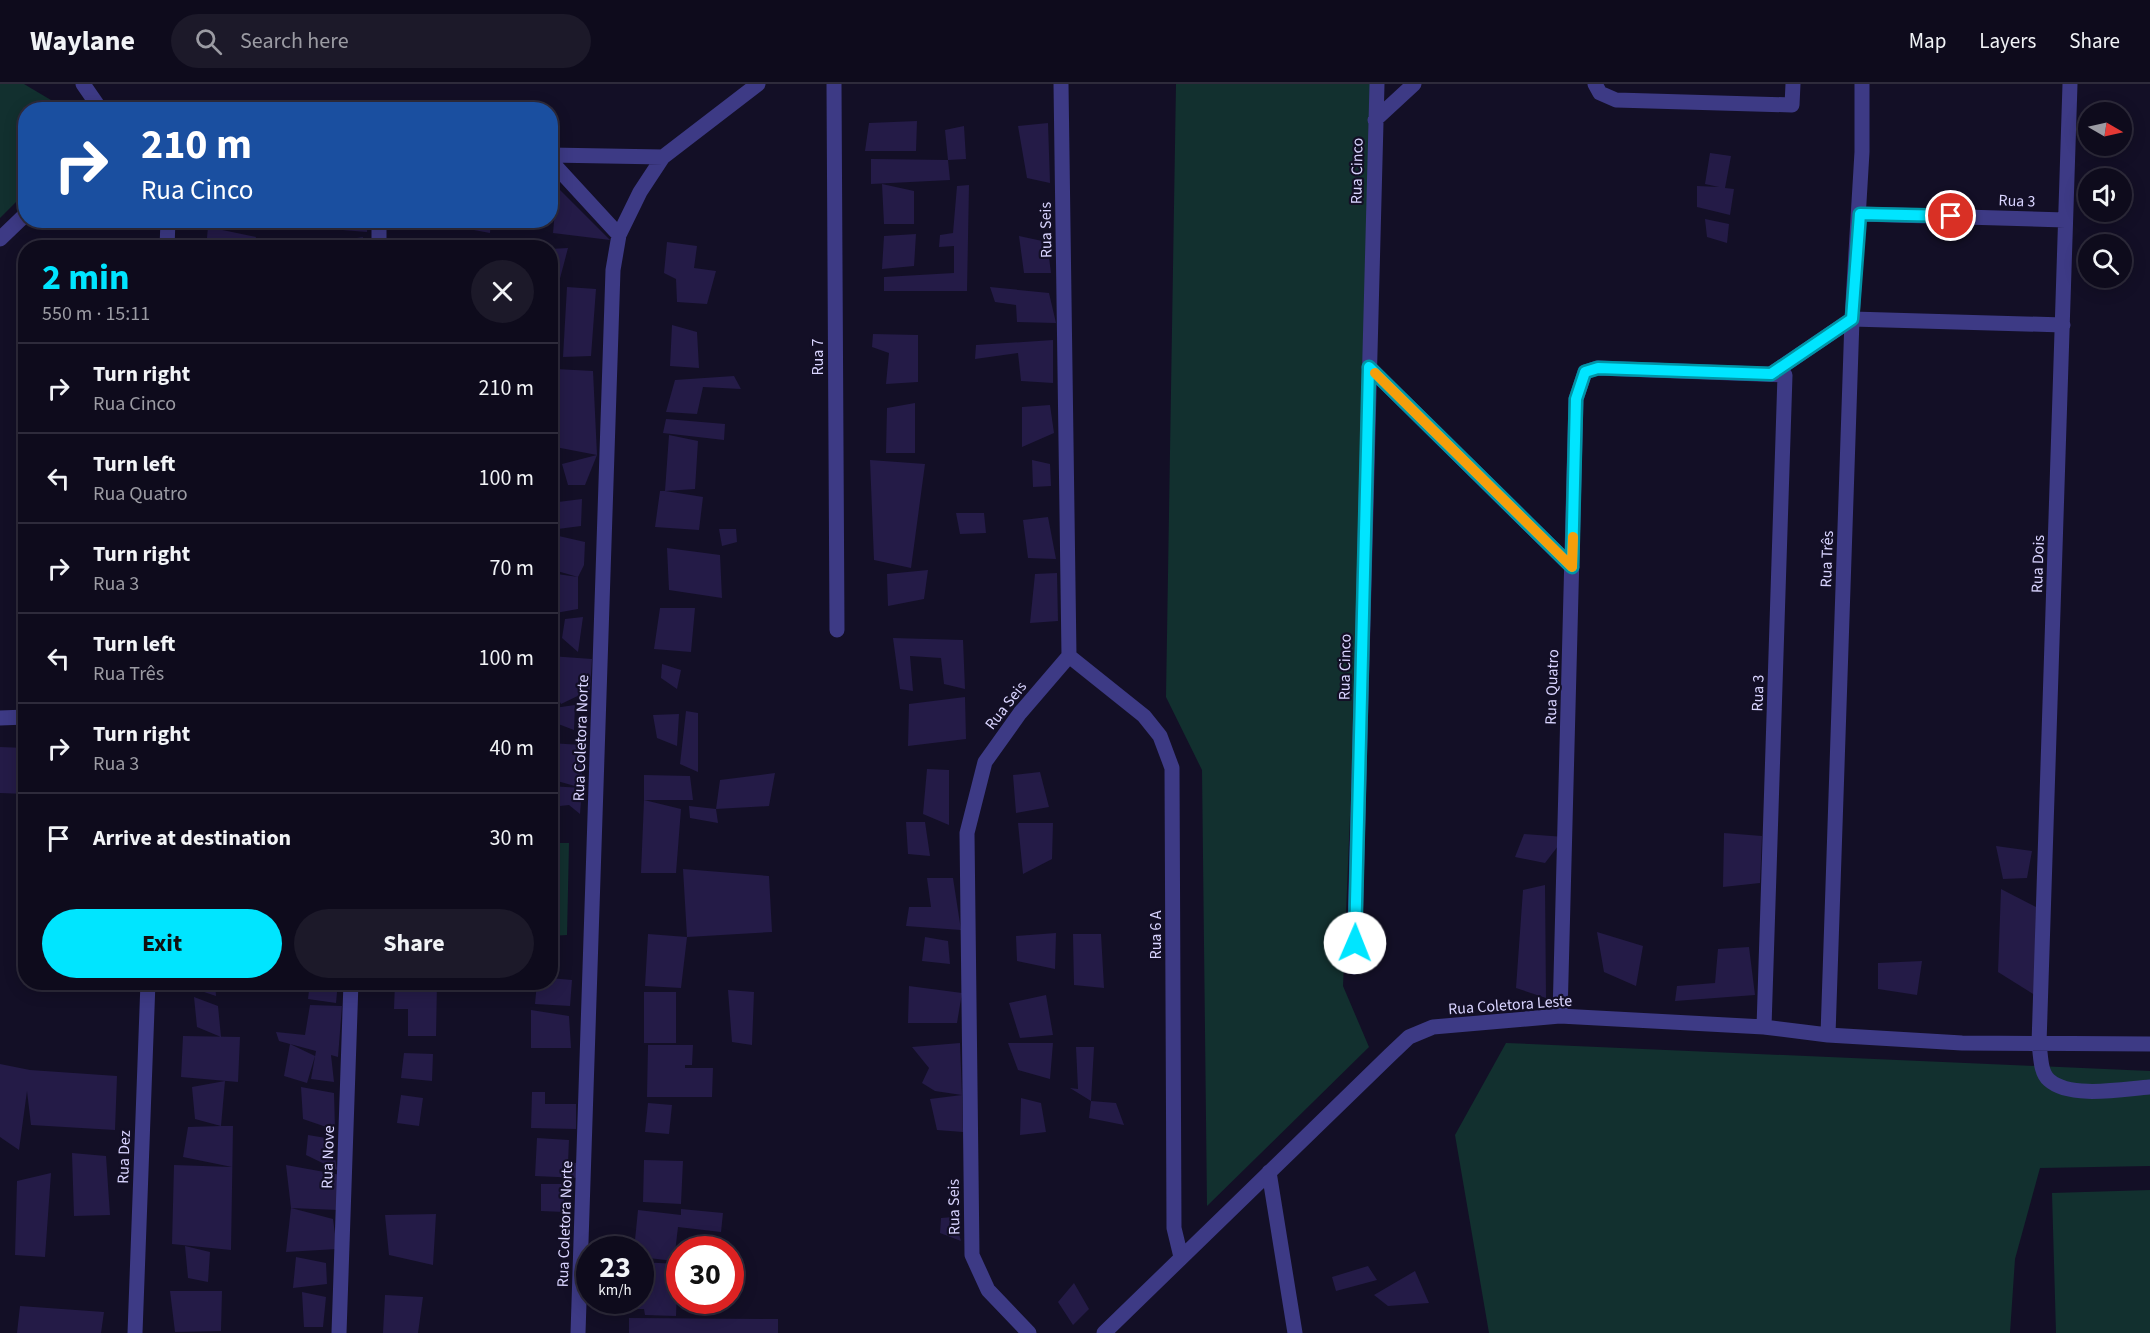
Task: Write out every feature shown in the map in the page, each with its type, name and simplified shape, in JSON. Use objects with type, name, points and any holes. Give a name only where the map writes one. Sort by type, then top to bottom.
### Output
[{"type":"street","points":[[83,84],[95,102]]},
{"type":"street","name":"Rua Coletora Norte","points":[[578,1333],[613,282],[620,235],[640,192],[663,157],[758,84]]},
{"type":"street","name":"Rua 7","points":[[834,84],[837,630]]},
{"type":"street","name":"Rua Seis","points":[[1029,1333],[988,1290],[972,1255],[967,833],[985,762],[1020,713],[1069,656],[1062,84]]},
{"type":"street","name":"Rua Cinco","points":[[1354,967],[1377,84]]},
{"type":"street","points":[[1375,120],[1414,84]]},
{"type":"street","points":[[1595,84],[1600,93],[1616,100],[1792,105],[1793,84]]},
{"type":"street","name":"Rua Três","points":[[1828,1035],[1852,319],[1860,214],[1862,84]]},
{"type":"street","name":"Rua Dois","points":[[2040,1044],[2070,84]]},
{"type":"street","points":[[558,155],[663,157]]},
{"type":"street","points":[[558,169],[620,235]]},
{"type":"street","name":"Rua 3","points":[[1860,214],[2065,220]]},
{"type":"street","points":[[0,239],[18,222]]},
{"type":"street","points":[[1771,374],[1852,319],[2063,325]]},
{"type":"street","points":[[1369,367],[1572,567]]},
{"type":"street","name":"Rua Quatro","points":[[1560,1016],[1576,399],[1585,372],[1598,368],[1771,374]]},
{"type":"street","name":"Rua 3","points":[[1764,1027],[1785,375],[1771,374]]},
{"type":"street","name":"Rua 6 A","points":[[1069,656],[1144,716],[1160,736],[1172,768],[1174,1228],[1181,1257]]},
{"type":"street","points":[[0,718],[18,717]]},
{"type":"street","name":"Rua Dez","points":[[135,1333],[148,990]]},
{"type":"street","name":"Rua Nove","points":[[339,1333],[351,990]]},
{"type":"street","name":"Rua Coletora Leste","points":[[1104,1333],[1338,1103],[1409,1037],[1433,1027],[1560,1016],[1764,1027],[1828,1035],[1962,1043],[2150,1044]]},
{"type":"street","points":[[2040,1044],[2042,1068],[2048,1079],[2059,1085],[2082,1092],[2150,1088]]},
{"type":"street","points":[[1269,1172],[1295,1333]]},
{"type":"green space","points":[[0,84],[24,84],[54,102],[18,102],[18,200],[0,218]]},
{"type":"green space","points":[[1176,84],[1380,84],[1343,986],[1369,1047],[1207,1206],[1202,770],[1166,697]]},
{"type":"green space","points":[[558,843],[569,843],[567,935],[558,936]]},
{"type":"green space","points":[[1506,1043],[2150,1071],[2150,1166],[2040,1168],[2015,1259],[2010,1333],[1489,1333],[1455,1135]]},
{"type":"green space","points":[[2150,1190],[2150,1333],[2056,1333],[2052,1193]]},
{"type":"building","points":[[917,121],[916,151],[865,151],[869,123]]},
{"type":"building","points":[[1048,123],[1050,183],[1027,178],[1018,126]]},
{"type":"building","points":[[964,126],[966,159],[948,160],[945,130]]},
{"type":"building","points":[[1710,153],[1731,156],[1725,188],[1734,189],[1730,215],[1697,207],[1697,186],[1719,187],[1705,184]]},
{"type":"building","points":[[871,159],[948,160],[950,180],[871,184]]},
{"type":"building","points":[[882,184],[914,191],[914,224],[884,224]]},
{"type":"building","points":[[969,185],[967,291],[884,291],[884,277],[954,273],[954,246],[939,247],[940,235],[953,233],[957,186]]},
{"type":"building","points":[[558,188],[610,240],[553,233],[553,228],[558,228]]},
{"type":"building","points":[[1705,219],[1729,224],[1727,243],[1707,237]]},
{"type":"building","points":[[208,228],[256,237],[255,240],[207,240]]},
{"type":"building","points":[[330,228],[367,228],[367,232]]},
{"type":"building","points":[[463,228],[490,228],[490,233]]},
{"type":"building","points":[[916,234],[914,266],[882,269],[884,236]]},
{"type":"building","points":[[1019,236],[1047,242],[1051,273],[1024,273]]},
{"type":"building","points":[[363,237],[363,240],[344,240]]},
{"type":"building","points":[[667,242],[697,246],[694,268],[716,271],[707,304],[677,302],[676,279],[664,273]]},
{"type":"building","points":[[568,248],[558,286],[558,249]]},
{"type":"building","points":[[567,287],[596,289],[591,356],[563,357]]},
{"type":"building","points":[[990,287],[1049,293],[1056,323],[1017,322],[1016,305],[995,302]]},
{"type":"building","points":[[672,325],[697,332],[699,368],[670,366]]},
{"type":"building","points":[[873,334],[918,335],[918,382],[886,384],[889,353],[872,347]]},
{"type":"building","points":[[1053,340],[1053,383],[1021,381],[1018,353],[975,359],[976,345]]},
{"type":"building","points":[[558,369],[593,371],[597,455],[558,448]]},
{"type":"building","points":[[734,376],[741,389],[703,387],[697,414],[666,412],[675,380]]},
{"type":"building","points":[[915,403],[915,453],[886,453],[887,408]]},
{"type":"building","points":[[1050,405],[1054,433],[1022,447],[1022,407]]},
{"type":"building","points":[[666,419],[725,424],[724,440],[663,433]]},
{"type":"building","points":[[669,435],[698,441],[695,489],[665,491]]},
{"type":"building","points":[[597,455],[585,485],[568,485],[562,464]]},
{"type":"building","points":[[870,460],[925,464],[911,568],[874,560]]},
{"type":"building","points":[[1032,460],[1050,464],[1051,486],[1033,487]]},
{"type":"building","points":[[660,491],[703,497],[699,530],[655,527]]},
{"type":"building","points":[[582,499],[581,526],[558,529],[558,502]]},
{"type":"building","points":[[956,513],[984,513],[986,533],[960,534]]},
{"type":"building","points":[[1048,517],[1056,559],[1028,558],[1023,520]]},
{"type":"building","points":[[719,529],[736,529],[737,542],[722,546]]},
{"type":"building","points":[[558,536],[585,542],[584,565],[578,577],[558,571]]},
{"type":"building","points":[[667,548],[720,555],[722,598],[669,590]]},
{"type":"building","points":[[928,570],[924,599],[888,606],[887,574]]},
{"type":"building","points":[[1057,573],[1058,621],[1030,623],[1035,574]]},
{"type":"building","points":[[558,574],[578,577],[578,609],[558,613]]},
{"type":"building","points":[[660,608],[695,608],[691,652],[654,649]]},
{"type":"building","points":[[583,617],[578,652],[562,638],[565,619]]},
{"type":"building","points":[[893,638],[963,640],[965,689],[944,684],[941,658],[910,656],[913,691],[900,689]]},
{"type":"building","points":[[558,657],[592,659],[590,690],[561,704],[558,699]]},
{"type":"building","points":[[662,664],[681,670],[677,689],[661,678]]},
{"type":"building","points":[[965,697],[966,739],[908,746],[909,704]]},
{"type":"building","points":[[575,705],[574,730],[558,724],[558,707]]},
{"type":"building","points":[[686,711],[698,713],[698,772],[680,764]]},
{"type":"building","points":[[679,714],[677,746],[657,738],[653,715]]},
{"type":"building","points":[[558,744],[582,745],[582,788],[558,781]]},
{"type":"building","points":[[0,747],[18,748],[18,794],[0,793]]},
{"type":"building","points":[[927,769],[949,770],[949,825],[923,814]]},
{"type":"building","points":[[1040,772],[1049,807],[1016,813],[1013,775]]},
{"type":"building","points":[[775,773],[769,806],[716,809],[720,780]]},
{"type":"building","points":[[644,775],[690,776],[693,800],[644,800]]},
{"type":"building","points":[[558,786],[582,788],[580,814],[569,805],[558,806]]},
{"type":"building","points":[[644,800],[681,809],[676,873],[641,873]]},
{"type":"building","points":[[689,806],[716,809],[718,823],[690,818]]},
{"type":"building","points":[[906,822],[925,822],[930,856],[908,854]]},
{"type":"building","points":[[1018,823],[1053,823],[1052,859],[1023,874]]},
{"type":"building","points":[[1724,833],[1762,836],[1760,883],[1723,887]]},
{"type":"building","points":[[1524,834],[1565,837],[1545,863],[1515,857]]},
{"type":"building","points":[[1996,846],[2032,851],[2027,878],[2003,879]]},
{"type":"building","points":[[683,869],[769,876],[772,932],[687,937]]},
{"type":"building","points":[[927,878],[953,878],[961,930],[906,926],[909,907],[931,907]]},
{"type":"building","points":[[1545,885],[1546,998],[1516,988],[1523,890]]},
{"type":"building","points":[[2001,889],[2036,907],[2035,995],[1998,972]]},
{"type":"building","points":[[1597,932],[1643,946],[1636,986],[1604,972]]},
{"type":"building","points":[[1056,933],[1055,969],[1017,961],[1016,936]]},
{"type":"building","points":[[648,934],[687,937],[681,988],[645,986]]},
{"type":"building","points":[[1073,934],[1101,934],[1104,988],[1074,985]]},
{"type":"building","points":[[925,937],[948,941],[950,964],[922,961]]},
{"type":"building","points":[[1749,947],[1755,995],[1675,1001],[1677,986],[1715,983],[1718,949]]},
{"type":"building","points":[[1922,961],[1917,995],[1878,989],[1878,963]]},
{"type":"building","points":[[558,979],[572,980],[570,1006],[535,1004],[536,990],[558,990]]},
{"type":"building","points":[[909,986],[962,993],[957,1023],[908,1023]]},
{"type":"building","points":[[198,990],[216,990],[216,996]]},
{"type":"building","points":[[309,990],[337,990],[336,1003],[308,999]]},
{"type":"building","points":[[395,990],[437,990],[436,1036],[408,1036],[408,1009],[394,1009]]},
{"type":"building","points":[[728,990],[754,992],[752,1045],[732,1042]]},
{"type":"building","points":[[644,992],[676,992],[676,1043],[644,1043]]},
{"type":"building","points":[[1046,995],[1053,1035],[1020,1038],[1009,1003]]},
{"type":"building","points":[[194,997],[218,1006],[221,1037],[197,1027]]},
{"type":"building","points":[[310,1005],[342,1006],[338,1057],[331,1055],[334,1082],[311,1079],[316,1051],[279,1041],[276,1032],[305,1035]]},
{"type":"building","points":[[531,1010],[569,1016],[571,1048],[531,1048]]},
{"type":"building","points":[[183,1036],[240,1037],[238,1082],[181,1077]]},
{"type":"building","points":[[960,1043],[962,1095],[935,1091],[922,1083],[929,1068],[912,1047]]},
{"type":"building","points":[[1008,1043],[1053,1043],[1050,1079],[1018,1070]]},
{"type":"building","points":[[290,1044],[315,1056],[307,1083],[284,1076]]},
{"type":"building","points":[[648,1045],[693,1045],[692,1065],[685,1065],[685,1068],[713,1068],[712,1097],[647,1097]]},
{"type":"building","points":[[1076,1047],[1094,1047],[1091,1101],[1070,1088],[1078,1089]]},
{"type":"building","points":[[404,1053],[433,1054],[432,1081],[401,1078]]},
{"type":"building","points":[[0,1064],[30,1070],[117,1076],[115,1130],[31,1125],[27,1091],[19,1150],[0,1137]]},
{"type":"building","points":[[225,1081],[221,1126],[195,1119],[192,1087]]},
{"type":"building","points":[[301,1087],[334,1093],[335,1130],[303,1119]]},
{"type":"building","points":[[532,1092],[545,1092],[545,1104],[576,1104],[576,1129],[531,1128]]},
{"type":"building","points":[[401,1095],[423,1098],[419,1126],[397,1123]]},
{"type":"building","points":[[962,1095],[963,1132],[937,1130],[930,1099]]},
{"type":"building","points":[[1021,1098],[1041,1103],[1046,1132],[1020,1135]]},
{"type":"building","points":[[1091,1101],[1116,1103],[1124,1125],[1089,1118]]},
{"type":"building","points":[[648,1103],[672,1105],[669,1134],[645,1132]]},
{"type":"building","points":[[233,1126],[231,1250],[172,1244],[174,1165],[232,1167],[183,1157],[188,1127]]},
{"type":"building","points":[[308,1135],[332,1139],[337,1170],[306,1155]]},
{"type":"building","points":[[537,1138],[569,1140],[568,1163],[580,1163],[579,1178],[535,1176]]},
{"type":"building","points":[[72,1153],[106,1156],[110,1215],[74,1216]]},
{"type":"building","points":[[644,1160],[683,1161],[681,1204],[643,1202]]},
{"type":"building","points":[[286,1165],[341,1175],[338,1210],[291,1208]]},
{"type":"building","points":[[51,1173],[45,1257],[15,1255],[17,1181]]},
{"type":"building","points":[[541,1184],[564,1184],[564,1212],[541,1211]]},
{"type":"building","points":[[291,1208],[333,1219],[337,1249],[286,1252]]},
{"type":"building","points":[[681,1209],[723,1213],[721,1232],[678,1227],[677,1236],[666,1236],[666,1260],[654,1259],[654,1236],[635,1236],[638,1210],[681,1215]]},
{"type":"building","points":[[436,1214],[433,1265],[389,1255],[385,1215]]},
{"type":"building","points":[[954,1217],[961,1241],[940,1233],[941,1218]]},
{"type":"building","points":[[185,1246],[210,1252],[208,1282],[188,1278]]},
{"type":"building","points":[[296,1257],[326,1263],[327,1284],[293,1288]]},
{"type":"building","points":[[654,1263],[666,1263],[666,1314],[676,1314],[676,1316],[645,1315],[654,1314]]},
{"type":"building","points":[[1368,1266],[1377,1280],[1336,1291],[1332,1277]]},
{"type":"building","points":[[1415,1271],[1429,1303],[1388,1306],[1374,1295]]},
{"type":"building","points":[[1074,1283],[1089,1309],[1073,1325],[1058,1302]]},
{"type":"building","points":[[170,1291],[222,1291],[221,1331],[175,1332]]},
{"type":"building","points":[[302,1292],[326,1297],[323,1327],[304,1327]]},
{"type":"building","points":[[385,1295],[423,1297],[418,1333],[383,1333]]},
{"type":"building","points":[[20,1306],[104,1312],[101,1333],[17,1333]]},
{"type":"building","points":[[629,1318],[778,1319],[778,1333],[629,1333]]},
{"type":"slow traffic","points":[[1375,373],[1572,567],[1573,537]]},
{"type":"route","points":[[1355,943],[1369,367],[1572,567],[1576,399],[1585,372],[1598,368],[1771,374],[1852,319],[1860,214],[1951,216]]}]
